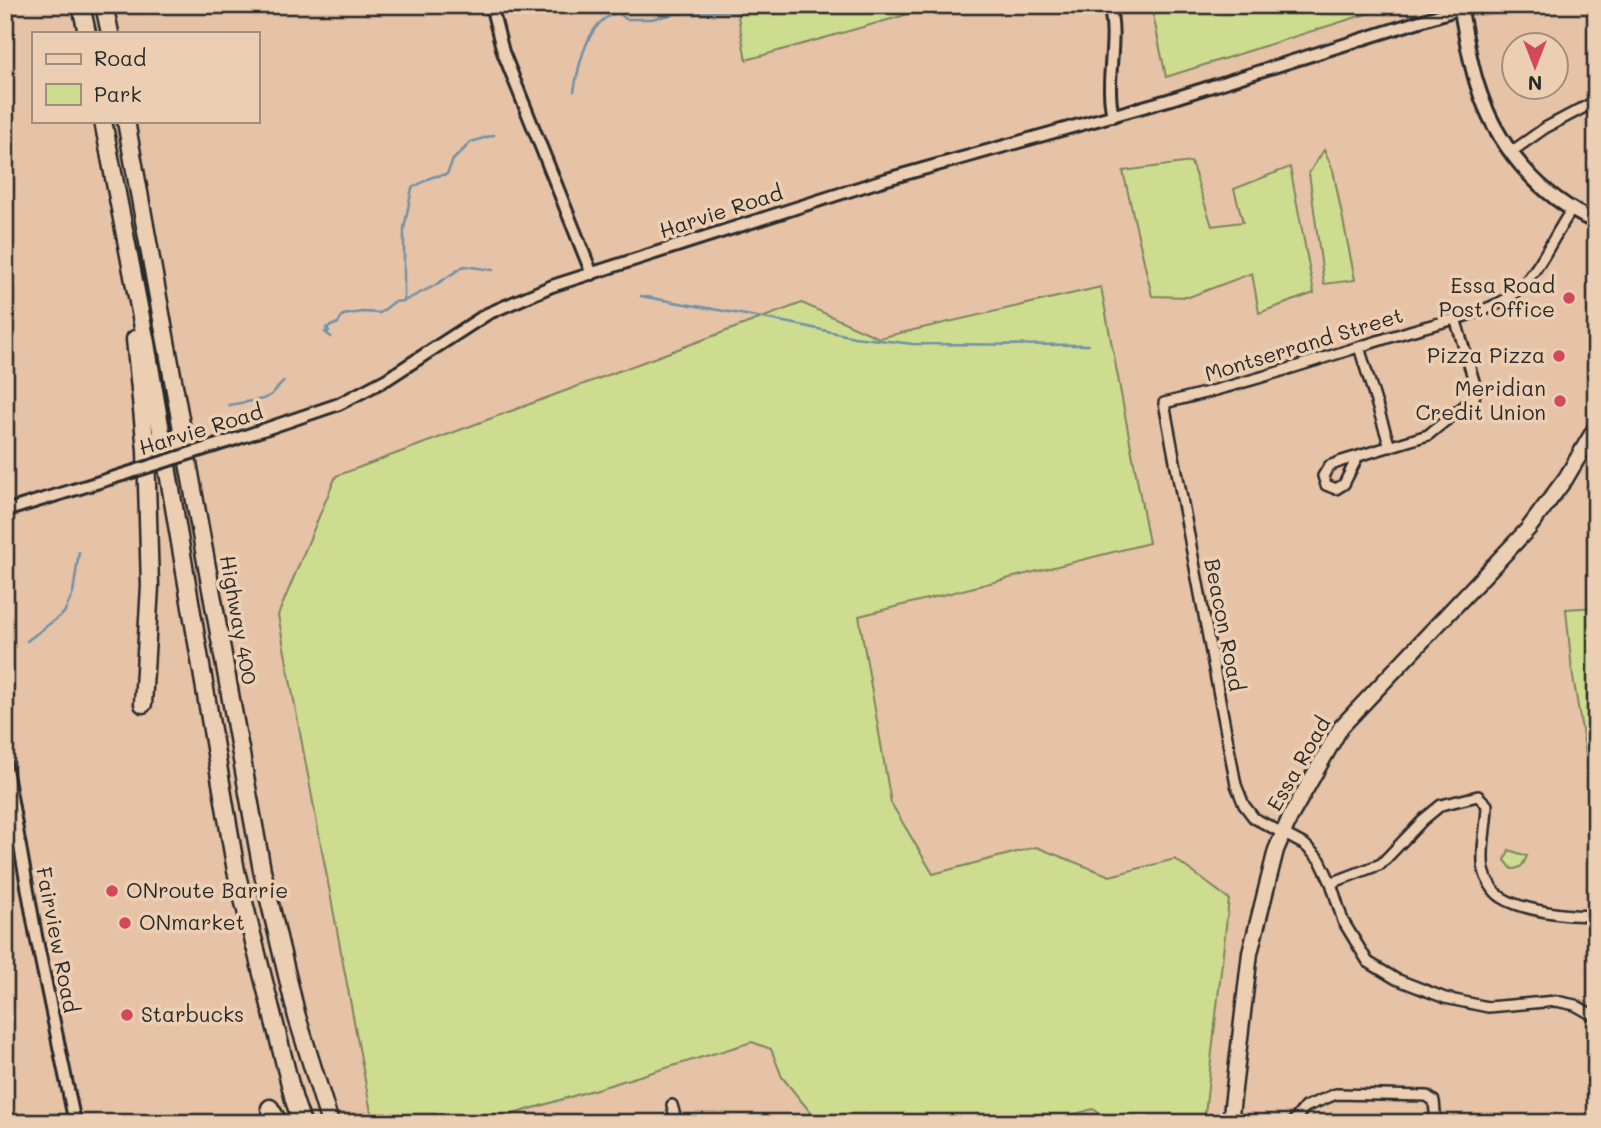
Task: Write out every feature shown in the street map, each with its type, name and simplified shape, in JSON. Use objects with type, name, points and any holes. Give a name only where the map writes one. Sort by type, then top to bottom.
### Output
[{"type":"highway","points":[[81,5],[87,32]]},
{"type":"highway","points":[[104,5],[110,32]]},
{"type":"highway","points":[[103,122],[236,871],[302,1123]]},
{"type":"highway","name":"Highway 400","points":[[125,122],[262,870],[297,1017],[330,1123]]},
{"type":"highway","points":[[129,256],[129,293],[146,450],[150,573],[143,704]]},
{"type":"highway","points":[[270,1108],[279,1123]]},
{"type":"main road","points":[[1464,6],[1476,83],[1491,121],[1511,152],[1543,189],[1596,222]]},
{"type":"main road","name":"Essa Road","points":[[1230,1123],[1250,953],[1276,850],[1283,833],[1342,727],[1528,529],[1566,478],[1596,427]]},
{"type":"street","points":[[491,5],[503,51],[592,274]]},
{"type":"street","points":[[1109,5],[1113,39],[1109,99],[1113,116]]},
{"type":"street","name":"Harvie Road","points":[[5,511],[339,404],[387,379],[487,314],[520,299],[592,274],[880,181],[1113,116],[1464,6]]},
{"type":"street","points":[[1511,152],[1545,128],[1596,101]]},
{"type":"street","name":"Montserrand Street","points":[[1164,403],[1206,393],[1483,309],[1513,294],[1534,270],[1572,209]]},
{"type":"street","points":[[1357,458],[1436,431],[1474,398],[1476,389],[1455,318]]},
{"type":"street","points":[[1359,347],[1390,447]]},
{"type":"street","name":"Beacon Road","points":[[1164,403],[1236,785],[1244,805],[1254,818],[1313,852],[1320,860],[1331,883],[1343,921],[1368,962],[1396,979],[1445,998],[1488,1007],[1556,1001],[1575,1005],[1596,1017]]},
{"type":"street","name":"Fairview Road","points":[[5,763],[36,936],[75,1123]]},
{"type":"street","points":[[1331,883],[1381,864],[1424,819],[1441,806],[1478,796],[1487,805],[1484,869],[1489,883],[1499,896],[1522,906],[1581,916],[1596,915]]},
{"type":"street","points":[[1292,1123],[1305,1107],[1335,1094],[1427,1096],[1434,1101],[1436,1123]]},
{"type":"street","points":[[673,1105],[677,1123]]},
{"type":"green space","points":[[736,5],[927,5],[902,16],[746,60]]},
{"type":"green space","points":[[1151,5],[1395,5],[1166,77]]},
{"type":"green space","points":[[1324,150],[1333,170],[1355,280],[1324,284],[1309,173]]},
{"type":"green space","points":[[1191,162],[1212,226],[1243,222],[1234,189],[1290,167],[1314,293],[1259,313],[1252,273],[1189,297],[1152,296],[1123,171]]},
{"type":"green space","points":[[1101,287],[1149,543],[859,616],[891,803],[933,874],[1036,847],[1110,876],[1175,859],[1229,899],[1204,1123],[1115,1123],[1093,1109],[1043,1123],[819,1123],[782,1077],[771,1049],[752,1042],[484,1123],[373,1123],[278,615],[336,476],[802,303],[879,338]]},
{"type":"green space","points":[[1596,607],[1596,784],[1590,777],[1572,671],[1566,609]]},
{"type":"green space","points":[[1509,850],[1527,856],[1520,867],[1512,869],[1505,860]]},
{"type":"waterway","points":[[574,91],[584,49],[594,30],[609,16],[628,5]]},
{"type":"waterway","points":[[620,14],[626,19],[651,19],[684,12],[885,8],[896,5]]},
{"type":"waterway","points":[[404,301],[404,229],[412,188],[432,177],[447,174],[453,160],[471,142],[494,135]]},
{"type":"waterway","points":[[331,337],[325,332],[329,331],[326,328],[338,323],[343,315],[380,313],[394,302],[404,301],[434,286],[464,266],[493,270]]},
{"type":"waterway","points":[[641,296],[854,337],[913,344],[1088,345]]},
{"type":"waterway","points":[[229,405],[263,399],[271,395],[284,381]]},
{"type":"waterway","points":[[27,641],[64,613],[73,593],[79,552]]},
{"type":"place","name":"Essa Road Post Office","points":[[1569,298]]},
{"type":"place","name":"Pizza Pizza","points":[[1559,356]]},
{"type":"place","name":"Meridian Credit Union","points":[[1560,401]]},
{"type":"place","name":"ONroute Barrie","points":[[112,891]]},
{"type":"place","name":"ONmarket","points":[[125,923]]},
{"type":"place","name":"Starbucks","points":[[127,1015]]}]
